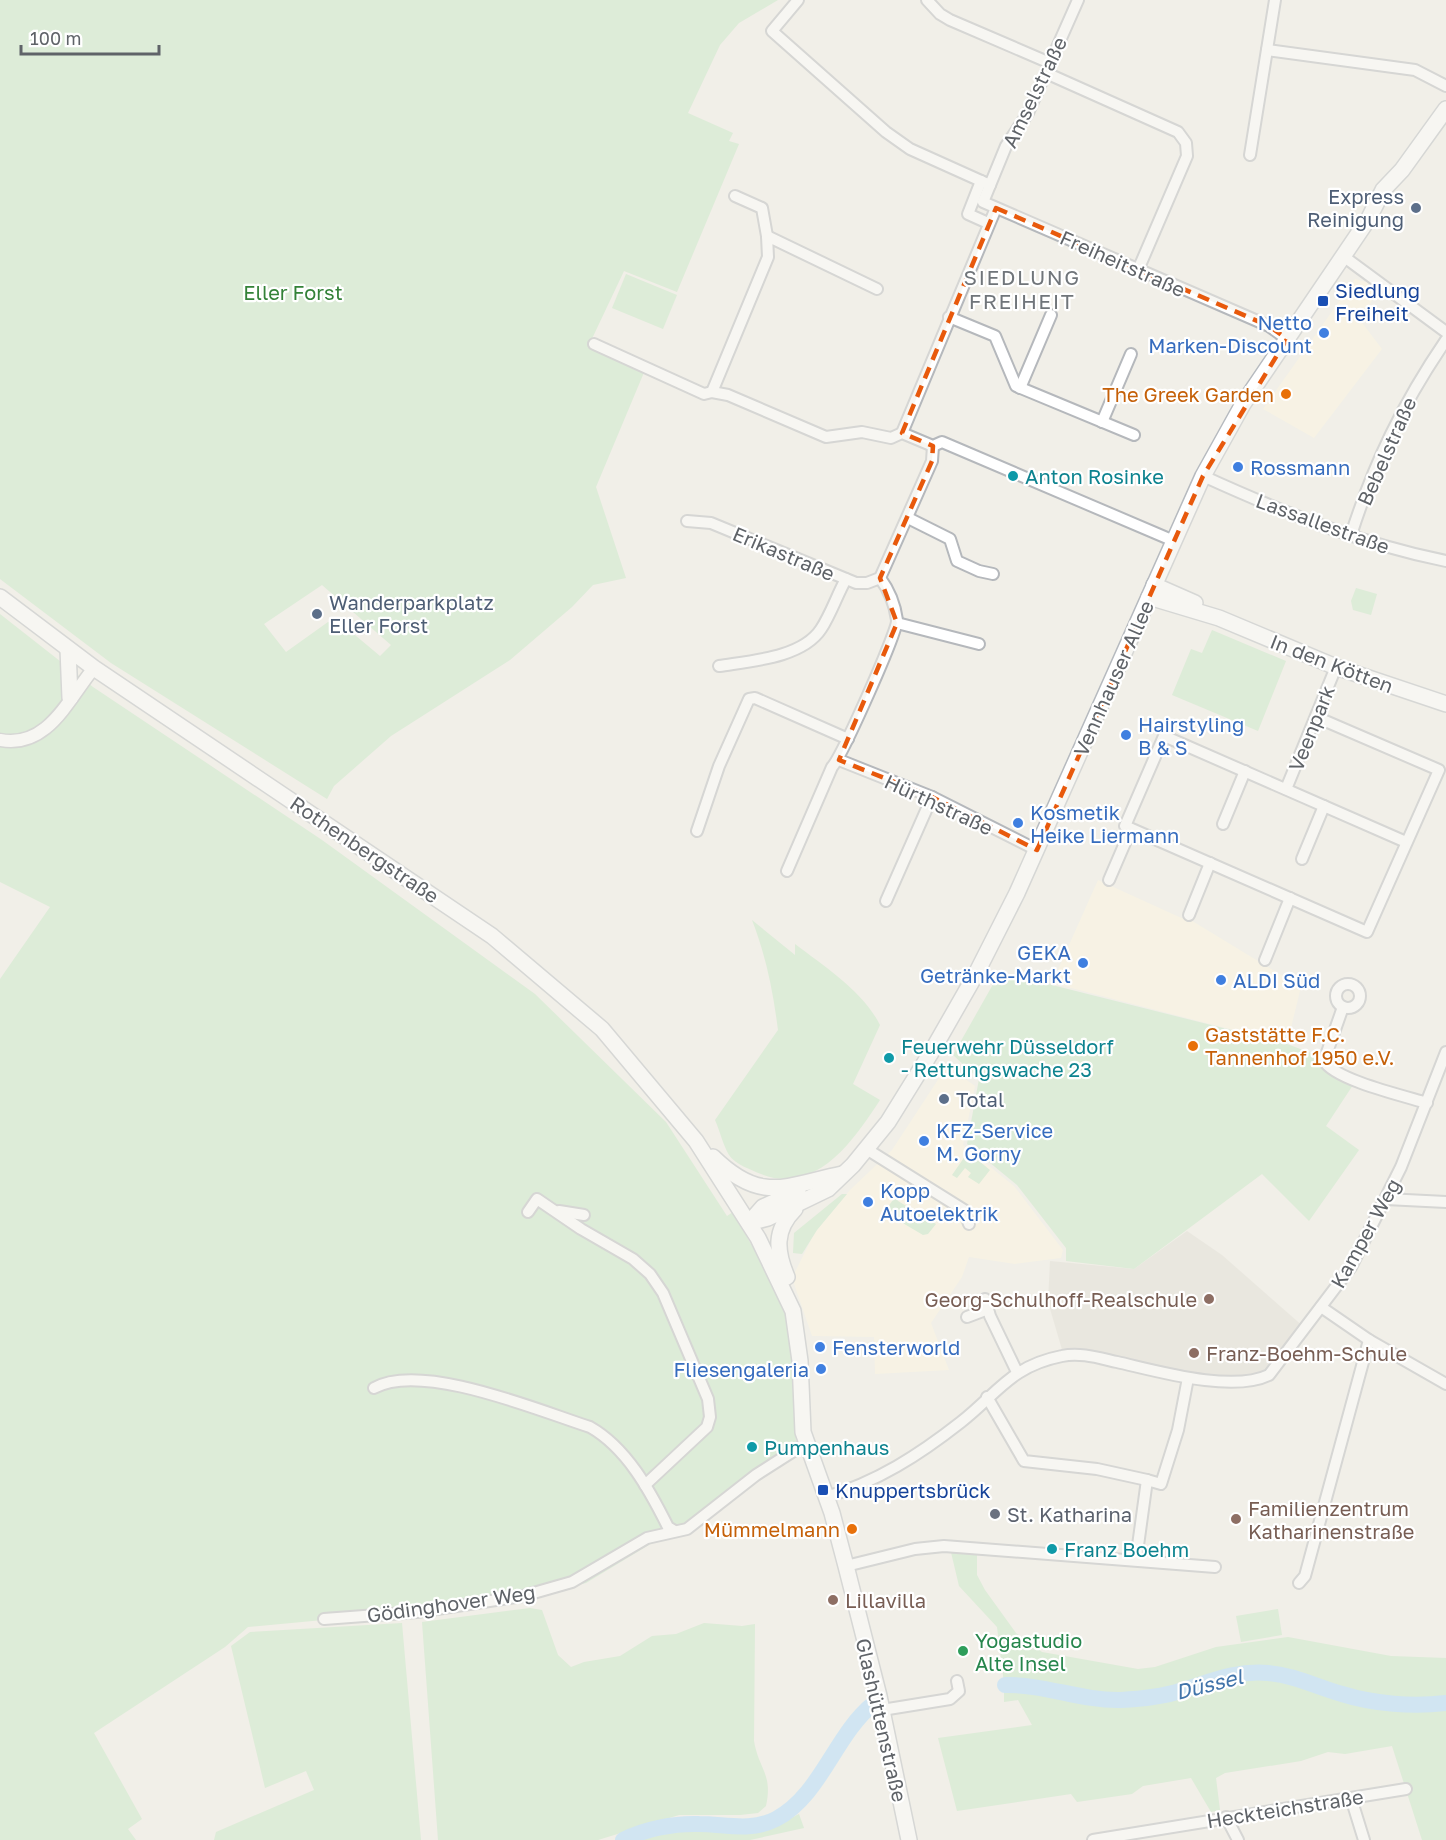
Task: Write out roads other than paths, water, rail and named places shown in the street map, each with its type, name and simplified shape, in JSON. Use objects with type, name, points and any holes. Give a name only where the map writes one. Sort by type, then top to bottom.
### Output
[{"type":"main road","name":"Vennhauser Allee","points":[[748,1223],[768,1218],[828,1189],[868,1150],[955,1013],[1037,850],[1203,476],[1227,430],[1371,215],[1383,190],[1402,170],[1441,114],[1446,96]]},
{"type":"main road","name":"In den Kötten","points":[[1151,591],[1214,612],[1219,618],[1336,667],[1446,704]]},
{"type":"main road","name":"Rothenbergstraße","points":[[0,597],[94,668],[492,936],[602,1029],[696,1140],[730,1172],[753,1184]]},
{"type":"main road","points":[[68,648],[70,698]]},
{"type":"main road","name":"Rothenbergstraße","points":[[696,1140],[748,1223]]},
{"type":"main road","name":"Vennhauser Allee","points":[[753,1184],[789,1189],[842,1174]]},
{"type":"main road","name":"Vennhauser Allee","points":[[748,1223],[763,1207],[842,1174]]},
{"type":"main road","points":[[786,1292],[788,1281],[778,1247],[779,1232],[784,1221],[805,1200]]},
{"type":"main road","name":"Glashüttenstraße","points":[[748,1223],[786,1292],[797,1330],[801,1414],[806,1443],[826,1497],[846,1566],[882,1710],[909,1840]]},
{"type":"street","points":[[798,0],[772,31],[902,143],[986,183]]},
{"type":"street","points":[[927,0],[940,14],[950,20],[1178,132],[1187,145],[1187,156],[1138,270]]},
{"type":"street","name":"Amselstraße","points":[[986,183],[1006,146],[1028,113],[1078,0]]},
{"type":"street","points":[[1250,155],[1275,0]]},
{"type":"street","points":[[1267,50],[1415,70],[1446,86]]},
{"type":"street","points":[[594,344],[704,394],[712,392],[728,395],[826,438],[862,432],[891,438],[902,433],[996,208],[983,202],[986,183]]},
{"type":"street","points":[[986,183],[968,214],[988,223]]},
{"type":"street","points":[[712,392],[768,257],[762,208],[735,196]]},
{"type":"street","name":"Freiheitstraße","points":[[996,208],[1269,326],[1287,339]]},
{"type":"street","points":[[767,236],[877,289]]},
{"type":"street","points":[[1343,256],[1446,332]]},
{"type":"street","points":[[1020,388],[1051,315]]},
{"type":"street","points":[[949,317],[995,336],[1016,386],[1134,435]]},
{"type":"street","name":"Bebelstraße","points":[[1351,535],[1385,442],[1417,382],[1446,340]]},
{"type":"street","points":[[1102,422],[1131,354]]},
{"type":"street","points":[[902,433],[933,446],[942,442],[1174,541]]},
{"type":"street","points":[[788,871],[832,767],[839,760],[897,622],[889,590],[880,578],[932,461],[933,446]]},
{"type":"street","name":"Lassallestraße","points":[[1203,476],[1264,504],[1351,535],[1413,554],[1446,561]]},
{"type":"street","points":[[908,518],[950,539],[957,561],[979,571],[993,574]]},
{"type":"street","name":"Erikastraße","points":[[687,520],[711,523],[846,579],[867,583],[880,578]]},
{"type":"street","points":[[719,666],[773,656],[799,647],[810,640],[820,631],[846,579]]},
{"type":"street","points":[[897,622],[979,644]]},
{"type":"street","name":"Veenpark","points":[[1286,789],[1336,667]]},
{"type":"street","points":[[0,740],[26,741],[38,735],[50,725],[94,668]]},
{"type":"street","points":[[697,831],[719,766],[749,699],[755,698],[807,719],[848,739]]},
{"type":"street","points":[[1131,829],[1367,932],[1439,770],[1316,717]]},
{"type":"street","name":"Veenpark","points":[[1109,880],[1131,829],[1125,826],[1164,736],[1406,842]]},
{"type":"street","name":"Hürthstraße","points":[[839,760],[932,797],[1037,850]]},
{"type":"street","points":[[1223,824],[1245,771]]},
{"type":"street","points":[[886,901],[932,797]]},
{"type":"street","points":[[1302,859],[1324,806]]},
{"type":"street","points":[[1189,915],[1210,863]]},
{"type":"street","points":[[1265,960],[1290,898]]},
{"type":"street","points":[[1343,1007],[1325,1052],[1324,1061],[1327,1066],[1341,1075],[1427,1103]]},
{"type":"street","name":"Kamper Weg","points":[[826,1497],[875,1480],[915,1456],[963,1420],[987,1396],[1017,1372],[1044,1360],[1075,1355],[1188,1378],[1243,1382],[1269,1375],[1351,1268],[1386,1200],[1446,1052]]},
{"type":"street","points":[[868,1150],[964,1210],[969,1224]]},
{"type":"street","points":[[528,1212],[537,1199],[633,1259],[650,1274],[663,1293],[708,1399],[710,1417],[707,1427],[645,1485]]},
{"type":"street","points":[[1386,1200],[1446,1202]]},
{"type":"street","points":[[553,1209],[584,1215]]},
{"type":"street","points":[[967,1317],[986,1304],[1017,1372]]},
{"type":"street","points":[[1322,1307],[1369,1340],[1446,1384]]},
{"type":"street","points":[[1299,1583],[1305,1576],[1369,1340]]},
{"type":"street","points":[[987,1396],[1024,1461],[1097,1469],[1161,1484],[1178,1430],[1188,1378]]},
{"type":"street","points":[[374,1388],[396,1381],[437,1381],[590,1427],[611,1443],[645,1485],[668,1527],[673,1530]]},
{"type":"street","name":"Gödinghover Weg","points":[[324,1619],[407,1614],[524,1596],[572,1582],[647,1538],[673,1530],[687,1529],[756,1475],[806,1443]]},
{"type":"street","points":[[1136,1560],[1147,1480]]},
{"type":"street","points":[[846,1566],[915,1549],[944,1546],[1215,1567]]},
{"type":"street","points":[[882,1710],[950,1699],[959,1691],[957,1681]]},
{"type":"street","name":"Heckteichstraße","points":[[1093,1840],[1406,1789]]},
{"type":"street","points":[[1351,1798],[1364,1840]]},
{"type":"street","points":[[1226,1817],[1238,1840]]},
{"type":"waterway","name":"Düssel","points":[[1005,1685],[1020,1685],[1091,1698],[1121,1700],[1166,1695],[1234,1675],[1268,1673],[1287,1676],[1367,1700],[1407,1705],[1446,1703]]},
{"type":"waterway","name":"Düssel","points":[[623,1840],[650,1830],[670,1826],[690,1824],[748,1826],[776,1819],[805,1795],[848,1732],[873,1704]]},
{"type":"place","name":"Express Reinigung","points":[[1416,208]]},
{"type":"place","name":"Siedlung Freiheit","points":[[1323,301]]},
{"type":"place","name":"Netto Marken-Discount","points":[[1324,333]]},
{"type":"place","name":"The Greek Garden","points":[[1286,394]]},
{"type":"place","name":"Rossmann","points":[[1238,467]]},
{"type":"place","name":"Anton Rosinke","points":[[1013,476]]},
{"type":"place","name":"Wanderparkplatz Eller Forst","points":[[317,614]]},
{"type":"place","name":"Hairstyling B & S","points":[[1126,735]]},
{"type":"place","name":"Kosmetik Heike Liermann","points":[[1018,823]]},
{"type":"place","name":"GEKA Getränke-Markt","points":[[1083,963]]},
{"type":"place","name":"ALDI Süd","points":[[1221,980]]},
{"type":"place","name":"Gaststätte F.C. Tannenhof 1950 e.V.","points":[[1193,1046]]},
{"type":"place","name":"Feuerwehr Düsseldorf - Rettungswache 23","points":[[889,1058]]},
{"type":"place","name":"Total","points":[[944,1099]]},
{"type":"place","name":"KFZ-Service M. Gorny","points":[[924,1141]]},
{"type":"place","name":"Kopp Autoelektrik","points":[[868,1202]]},
{"type":"place","name":"Georg-Schulhoff-Realschule","points":[[1209,1299]]},
{"type":"place","name":"Fensterworld","points":[[820,1347]]},
{"type":"place","name":"Franz-Boehm-Schule","points":[[1194,1353]]},
{"type":"place","name":"Fliesengaleria","points":[[821,1369]]},
{"type":"place","name":"Pumpenhaus","points":[[752,1447]]},
{"type":"place","name":"Knuppertsbrück","points":[[823,1490]]},
{"type":"place","name":"St. Katharina","points":[[995,1514]]},
{"type":"place","name":"Familienzentrum Katharinenstraße","points":[[1236,1519]]},
{"type":"place","name":"Mümmelmann","points":[[852,1529]]},
{"type":"place","name":"Franz Boehm","points":[[1052,1549]]},
{"type":"place","name":"Lillavilla","points":[[833,1600]]},
{"type":"place","name":"Yogastudio Alte Insel","points":[[963,1651]]},
{"type":"district","name":"SIEDLUNG FREIHEIT","points":[[1022,289]]},
{"type":"park label","name":"Eller Forst","points":[[293,292]]}]
